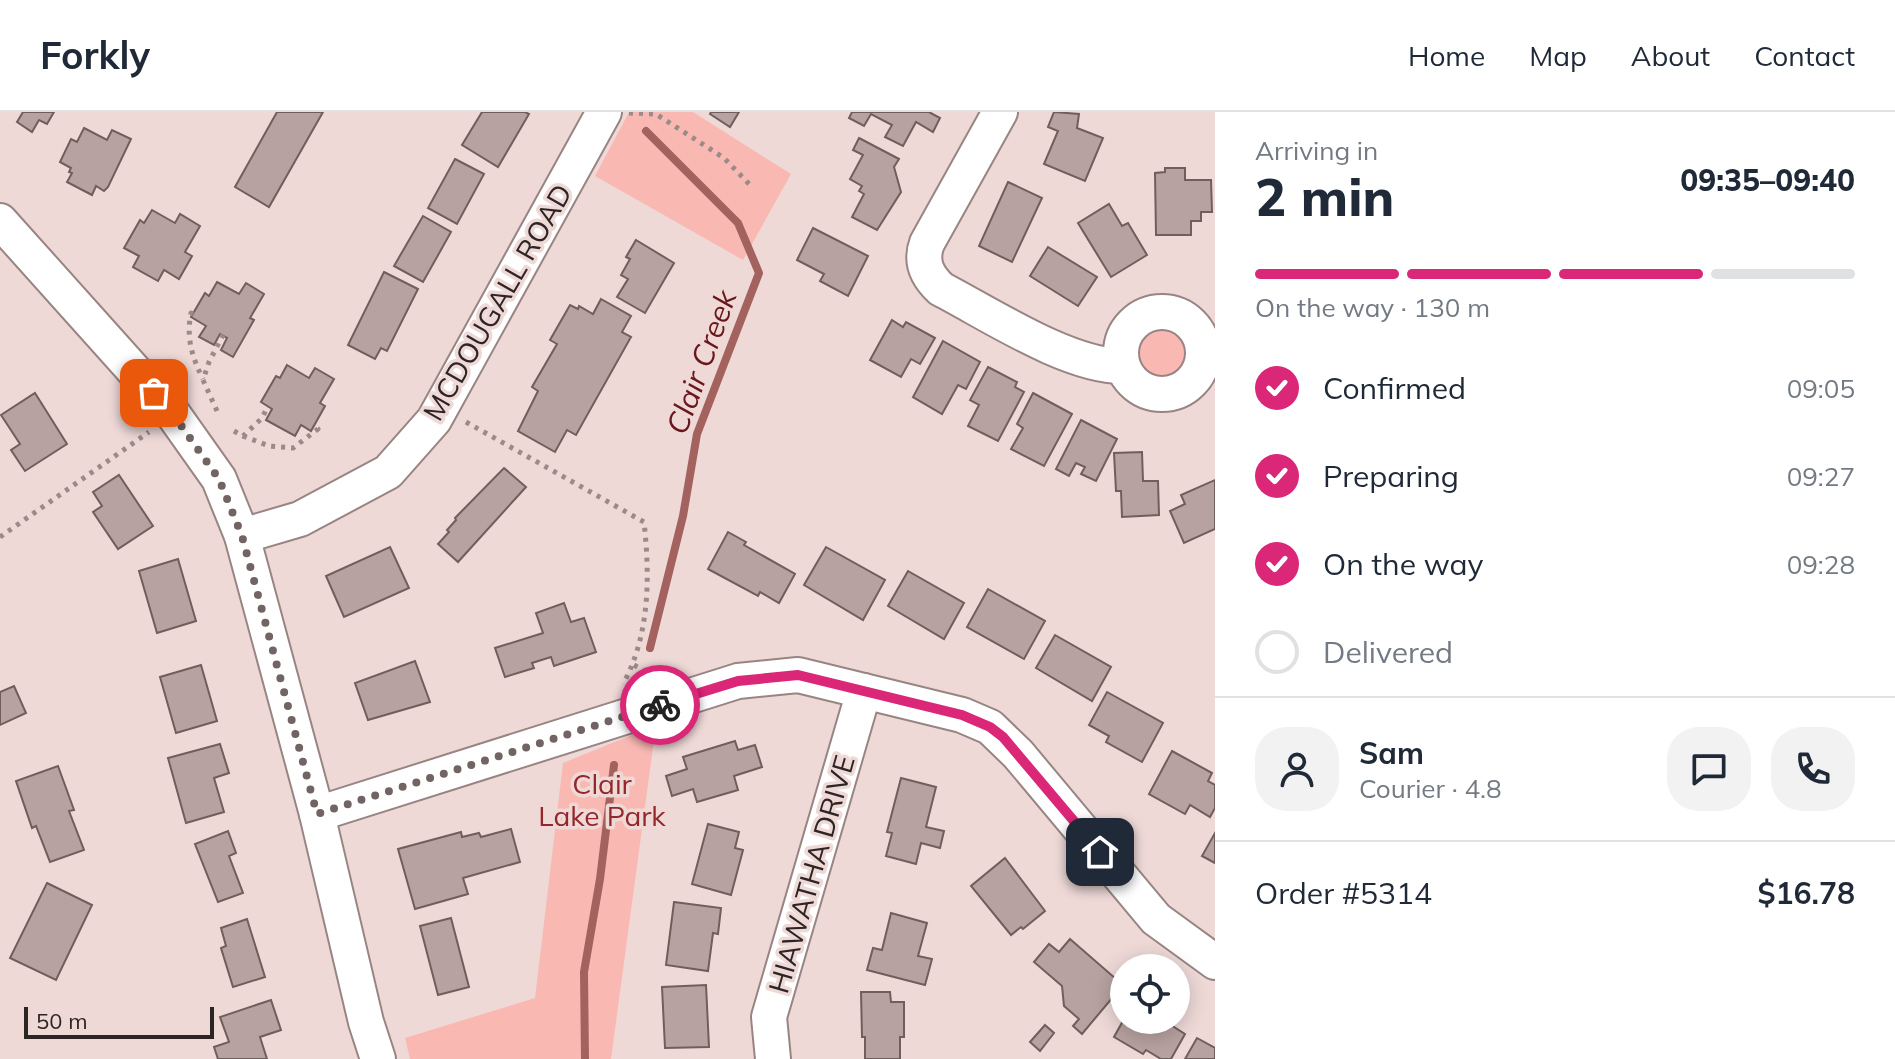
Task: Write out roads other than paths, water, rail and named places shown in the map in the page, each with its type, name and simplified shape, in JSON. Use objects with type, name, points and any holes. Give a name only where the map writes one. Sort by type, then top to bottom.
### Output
[{"type":"street","name":"MCDOUGALL ROAD","points":[[242,536],[300,519],[388,472],[434,420],[604,112]]},
{"type":"street","points":[[1000,112],[927,243],[924,259],[929,276],[941,289],[1073,358],[1122,366]]},
{"type":"street","points":[[0,221],[173,414],[219,479],[242,536],[317,814],[366,1022],[378,1059]]},
{"type":"street","points":[[317,814],[738,681],[798,675],[962,715],[990,727],[1003,737],[1156,919],[1215,962]]},
{"type":"street","name":"HIAWATHA DRIVE","points":[[773,1059],[769,1017],[864,691]]},
{"type":"waterway","name":"Clair Creek","points":[[646,131],[738,223],[759,273],[697,434],[683,516],[650,648]]},
{"type":"waterway","name":"Clair Creek","points":[[585,1059],[584,972],[600,879],[614,765]]},
{"type":"park label","name":"Clair Lake Park","points":[[602,799]]}]
